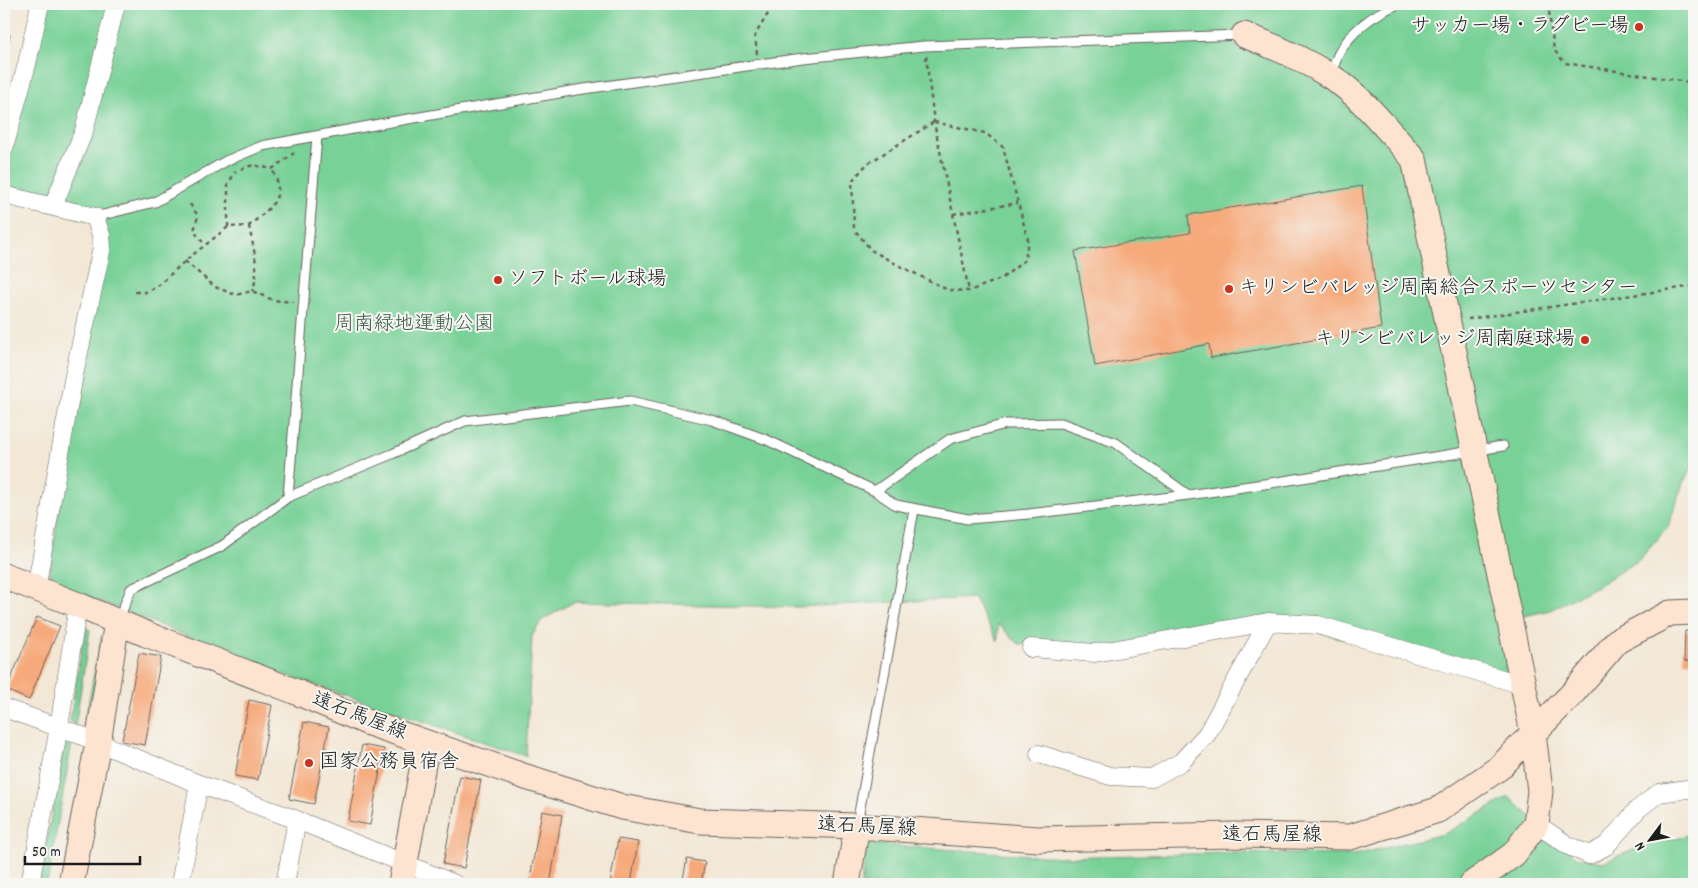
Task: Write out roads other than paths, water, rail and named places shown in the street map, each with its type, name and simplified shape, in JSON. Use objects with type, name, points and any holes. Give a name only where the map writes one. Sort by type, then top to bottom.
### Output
[{"type":"street","points":[[4,148],[27,64],[40,4]]},
{"type":"street","points":[[53,206],[84,131],[116,4]]},
{"type":"street","points":[[1244,36],[1279,48],[1331,76],[1363,103],[1414,159],[1533,733],[1540,791],[1536,824],[1514,854],[1472,884]]},
{"type":"street","points":[[4,195],[94,217],[101,235],[102,247],[74,375],[36,589]]},
{"type":"street","name":"遠石馬屋線","points":[[4,576],[369,723],[526,777],[622,807],[700,821],[857,826],[1038,839],[1235,835],[1350,837],[1438,810],[1499,768],[1572,694],[1617,640],[1670,613],[1694,612]]},
{"type":"street","points":[[30,884],[59,727],[78,605]]},
{"type":"street","points":[[71,884],[98,743],[118,621]]},
{"type":"street","points":[[1031,648],[1094,654],[1268,622],[1318,625],[1523,685]]},
{"type":"street","points":[[1039,754],[1110,776],[1152,778],[1181,762],[1207,734],[1268,622]]},
{"type":"street","points":[[4,708],[59,727],[199,784],[297,820],[403,873],[454,884]]},
{"type":"street","points":[[403,873],[427,743]]},
{"type":"street","points":[[180,884],[199,784]]},
{"type":"street","points":[[1536,824],[1569,846],[1589,855],[1606,846],[1638,809],[1658,793],[1694,788]]},
{"type":"street","points":[[285,884],[297,820]]},
{"type":"street","points":[[847,884],[857,826]]},
{"type":"lane","points":[[1331,76],[1339,54],[1362,24],[1383,10],[1398,4]]},
{"type":"lane","points":[[94,217],[155,202],[226,161],[262,146],[577,90],[759,64],[924,46],[1244,36]]},
{"type":"lane","points":[[288,496],[317,136]]},
{"type":"lane","points":[[118,621],[131,588],[222,546],[288,496],[392,454],[464,421],[630,401],[712,420],[767,440],[875,491],[896,506],[968,519],[1030,514],[1271,483],[1503,446]]},
{"type":"lane","points":[[875,491],[950,439],[1006,424],[1061,423],[1116,443],[1188,494]]},
{"type":"lane","points":[[857,826],[914,510]]},
{"type":"place","name":"サッカー場・ラグビー場","points":[[1639,27]]},
{"type":"place","name":"ソフトボール球場","points":[[498,280]]},
{"type":"place","name":"キリンビバレッジ周南総合スポーツセンター","points":[[1229,289]]},
{"type":"place","name":"キリンビバレッジ周南庭球場","points":[[1585,340]]},
{"type":"place","name":"国家公務員宿舎","points":[[309,763]]},
{"type":"park label","name":"周南緑地運動公園","points":[[414,325]]}]
